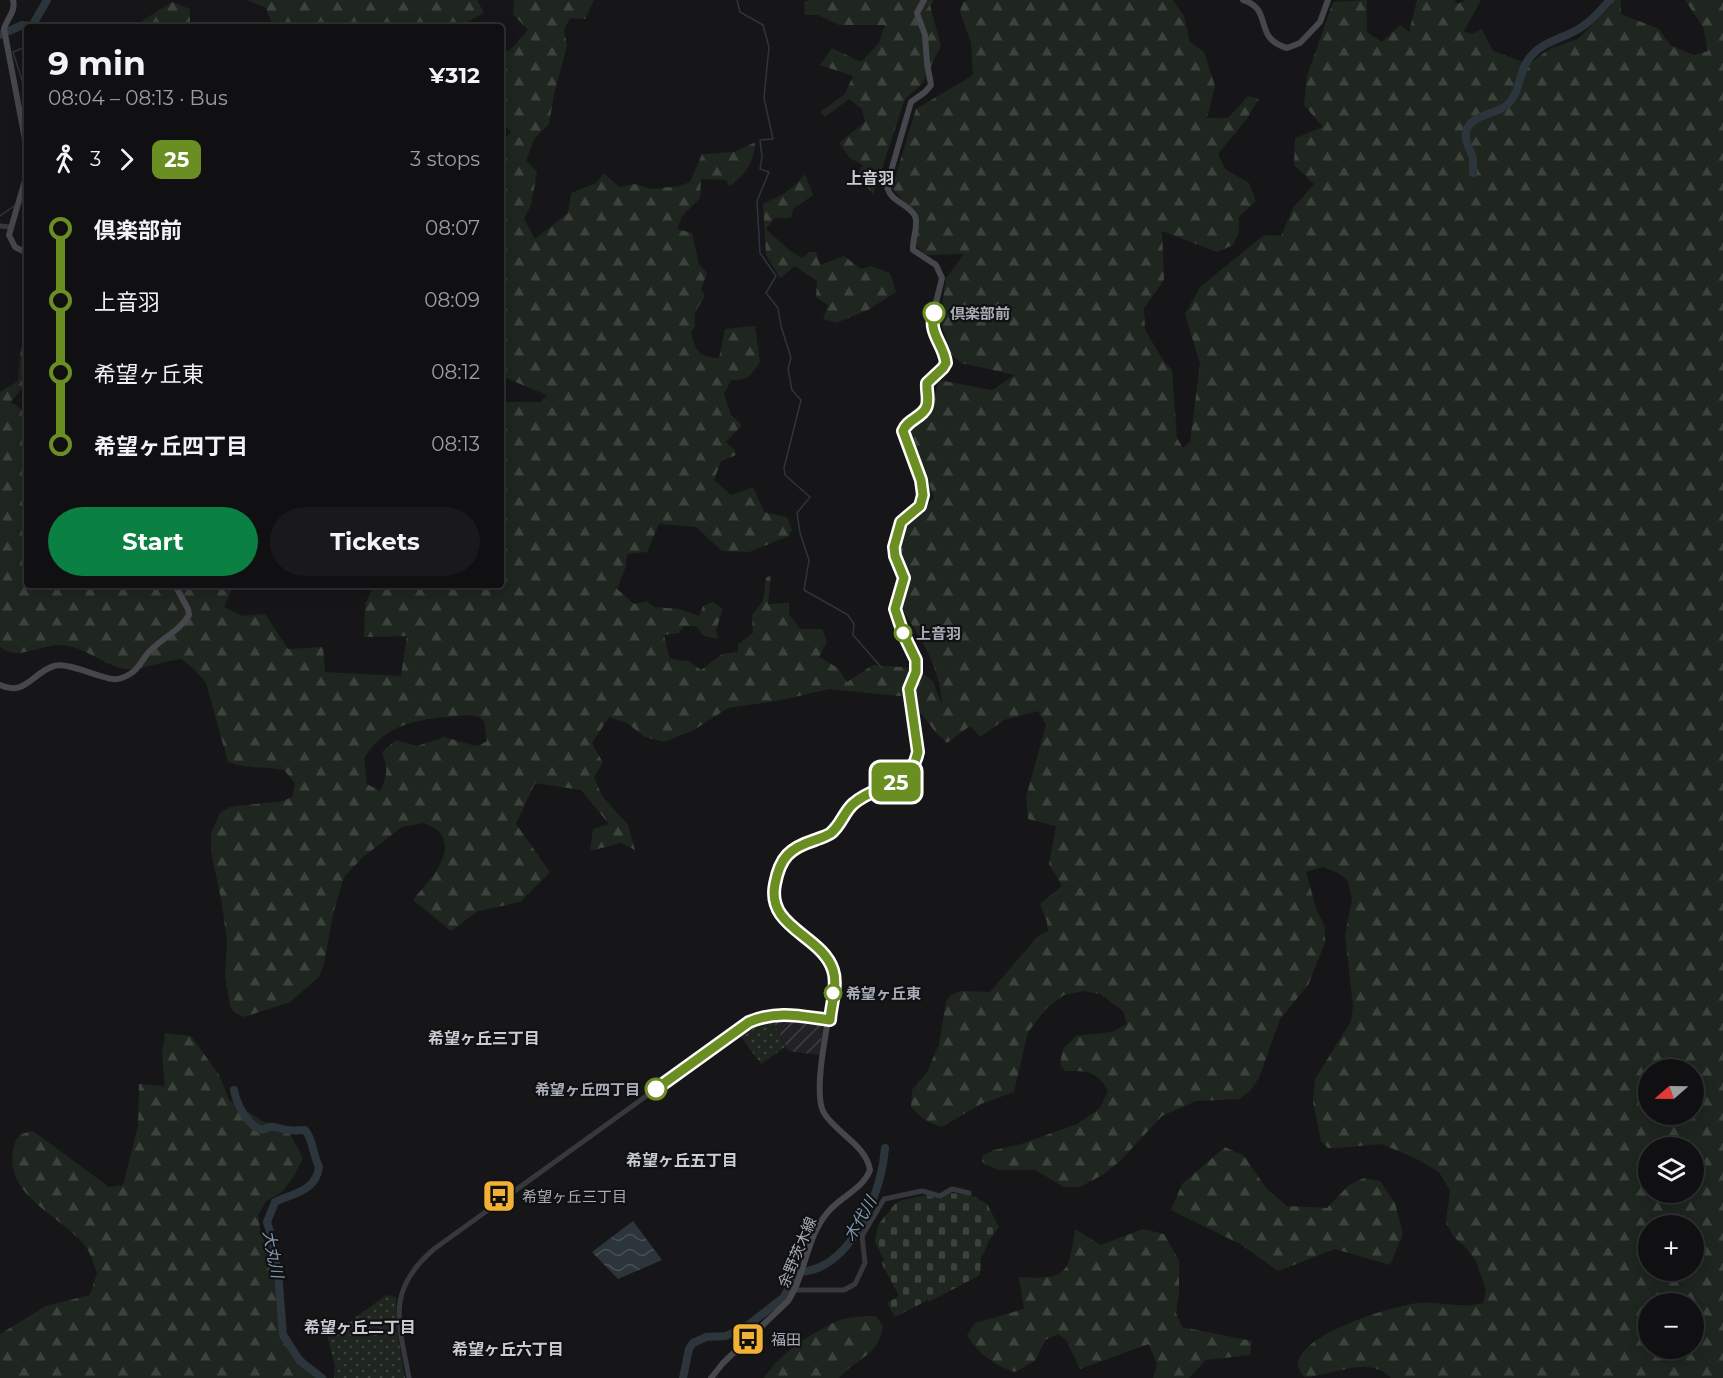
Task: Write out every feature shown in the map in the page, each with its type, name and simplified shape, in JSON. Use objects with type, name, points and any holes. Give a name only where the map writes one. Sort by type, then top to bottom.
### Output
[{"type":"main road","points":[[13,0],[14,11],[4,29],[24,134]]},
{"type":"main road","name":"余野茨木線","points":[[711,1378],[730,1356],[788,1301],[795,1290],[814,1235],[826,1213],[862,1183],[870,1170],[865,1155],[829,1121],[819,1103],[822,1063],[835,981],[834,971],[818,949],[778,913],[773,897],[782,862],[791,849],[828,835],[836,829],[856,801],[904,777],[912,769],[918,752],[909,689],[917,666],[896,615],[896,602],[904,578],[894,552],[901,522],[920,506],[923,495],[921,480],[903,431],[905,426],[921,414],[926,407],[927,383],[946,363],[931,322],[942,283],[936,266],[914,250],[916,218],[912,212],[891,196],[887,185],[910,102],[925,92],[931,84],[925,35],[917,14],[924,0]]},
{"type":"main road","points":[[1244,0],[1250,2],[1260,12],[1267,36],[1287,48],[1300,43],[1320,22],[1328,0]]},
{"type":"main road","points":[[24,184],[9,235],[11,243],[24,252]]},
{"type":"main road","points":[[0,686],[13,689],[21,687],[45,670],[59,665],[114,680],[130,675],[141,665],[154,646],[189,615],[177,588]]},
{"type":"street","points":[[0,226],[10,227]]},
{"type":"street","points":[[410,1378],[400,1326],[400,1299],[408,1277],[426,1256],[749,1022],[769,1014],[830,1020]]},
{"type":"street","points":[[795,1290],[844,1290],[855,1284],[865,1263],[862,1236],[884,1198],[922,1191],[940,1196],[952,1189],[969,1193]]},
{"type":"shaded area","points":[[772,1019],[820,1023],[823,1026],[819,1055],[788,1051]]},
{"type":"green space","points":[[247,0],[477,0],[484,13],[464,24],[272,24],[266,8]]},
{"type":"green space","points":[[514,0],[594,0],[585,19],[570,18],[564,30],[567,46],[554,94],[549,124],[535,138],[526,160],[537,172],[531,205],[524,219],[535,239],[568,213],[571,193],[596,183],[604,173],[619,187],[636,184],[652,189],[680,186],[690,182],[702,154],[734,152],[756,142],[748,167],[741,177],[729,186],[726,180],[701,179],[700,198],[682,216],[677,229],[692,233],[699,264],[707,273],[701,290],[705,296],[695,312],[695,327],[691,333],[699,352],[719,358],[725,329],[755,326],[760,362],[749,376],[731,380],[724,394],[731,415],[742,425],[726,442],[734,449],[736,455],[721,461],[714,480],[731,495],[753,487],[764,512],[787,517],[792,530],[789,536],[749,552],[722,551],[696,527],[659,524],[647,552],[627,554],[626,566],[617,589],[634,604],[647,601],[654,607],[680,609],[699,616],[703,606],[713,602],[723,609],[716,630],[718,639],[704,636],[696,626],[684,626],[679,633],[664,635],[669,657],[689,661],[701,670],[722,654],[738,652],[738,644],[753,633],[752,615],[763,601],[766,578],[771,575],[768,604],[789,603],[789,614],[800,629],[822,629],[827,642],[819,657],[838,668],[847,682],[873,665],[914,668],[933,681],[942,705],[937,677],[928,652],[899,604],[911,581],[898,552],[904,528],[934,498],[910,431],[933,410],[938,380],[992,390],[1015,375],[961,363],[952,355],[940,321],[946,278],[964,254],[926,255],[915,245],[918,217],[892,188],[916,109],[973,75],[971,43],[960,11],[963,2],[968,0],[1173,0],[1184,16],[1190,42],[1204,52],[1215,86],[1207,118],[1228,118],[1248,96],[1259,99],[1246,120],[1218,154],[1225,169],[1249,183],[1256,201],[1239,217],[1239,233],[1233,245],[1217,252],[1162,231],[1164,280],[1144,308],[1145,330],[1163,360],[1172,370],[1177,438],[1183,448],[1190,442],[1200,364],[1185,314],[1200,287],[1264,235],[1281,236],[1293,208],[1314,184],[1294,165],[1295,138],[1323,127],[1304,105],[1307,76],[1333,2],[1367,0],[1367,32],[1382,42],[1400,25],[1409,32],[1417,0],[1454,0],[1458,4],[1465,0],[1481,0],[1464,31],[1472,34],[1482,29],[1493,51],[1529,64],[1551,48],[1578,39],[1612,5],[1612,0],[1621,0],[1621,14],[1659,29],[1670,45],[1694,55],[1708,51],[1703,27],[1685,0],[1723,0],[1723,1378],[1391,1378],[1382,1371],[1361,1367],[1304,1377],[1298,1364],[1304,1351],[1319,1338],[1340,1327],[1406,1305],[1483,1303],[1486,1290],[1476,1261],[1454,1237],[1446,1223],[1450,1191],[1439,1172],[1413,1157],[1381,1144],[1328,1148],[1321,1141],[1313,1102],[1315,1079],[1351,1021],[1353,1007],[1345,935],[1352,900],[1348,881],[1338,873],[1323,867],[1306,872],[1316,908],[1325,927],[1325,943],[1308,985],[1280,1019],[1259,1078],[1250,1091],[1239,1099],[1196,1101],[1162,1116],[1119,1162],[1104,1174],[1080,1187],[1064,1187],[1035,1170],[999,1170],[985,1164],[982,1161],[983,1155],[1077,1124],[1100,1108],[1108,1091],[1104,1084],[1090,1073],[1065,1071],[1060,1064],[1063,1049],[1076,1036],[1112,1032],[1127,1024],[1123,1011],[1100,994],[1084,991],[1064,995],[1046,1009],[1028,1032],[1014,1092],[981,1104],[942,1127],[929,1122],[914,1111],[911,1107],[912,1090],[927,1072],[939,1044],[946,1001],[951,995],[961,991],[990,992],[1038,936],[1048,931],[1040,904],[1062,886],[1049,864],[1056,826],[1028,819],[1026,797],[1046,725],[1038,711],[1004,720],[980,737],[970,726],[947,743],[936,733],[909,697],[829,689],[782,700],[728,708],[694,730],[664,742],[645,737],[627,723],[609,717],[592,743],[603,763],[594,777],[602,796],[628,825],[635,850],[621,843],[590,851],[593,829],[609,824],[581,790],[535,783],[516,824],[550,872],[520,902],[478,911],[451,931],[413,900],[432,876],[443,857],[445,848],[443,839],[436,829],[424,823],[402,827],[363,857],[344,877],[319,977],[290,1002],[244,1017],[234,1012],[230,1006],[225,975],[227,942],[211,851],[211,833],[220,813],[230,807],[283,801],[292,797],[295,783],[284,770],[241,766],[228,762],[206,683],[193,668],[181,659],[125,669],[67,646],[52,646],[21,653],[7,651],[0,647],[0,392],[18,381],[21,347],[24,348],[24,386],[11,402],[24,411],[24,588],[233,588],[224,607],[243,616],[265,614],[288,649],[323,647],[325,672],[401,676],[407,636],[364,637],[365,604],[373,588],[504,588],[504,402],[540,402],[547,395],[504,377],[504,138],[511,133],[504,125],[504,52],[510,50],[528,30],[513,14]],"holes":[[[469,715],[479,717],[484,721],[487,741],[478,746],[444,737],[417,746],[396,740],[382,752],[386,771],[380,791],[367,784],[364,758],[385,735],[397,728],[424,720]]]},
{"type":"green space","points":[[811,0],[933,0],[930,5],[941,46],[922,84],[905,99],[873,195],[858,174],[863,165],[850,158],[839,143],[865,122],[862,109],[849,99],[825,117],[820,112],[845,94],[853,76],[820,65],[832,48],[861,62],[879,43],[885,25],[839,25],[818,15],[805,15],[804,2]]},
{"type":"green space","points":[[172,2],[190,9],[190,24],[142,24],[142,21]]},
{"type":"green space","points":[[805,174],[813,195],[793,209],[791,218],[775,218],[766,229],[790,251],[803,258],[809,252],[816,252],[820,265],[844,256],[861,269],[871,266],[890,273],[896,292],[868,310],[836,323],[823,319],[828,305],[816,297],[817,281],[795,266],[780,278],[766,255],[763,203],[786,192]]},
{"type":"green space","points":[[772,1019],[785,1047],[761,1064],[739,1034],[754,1024]]},
{"type":"green space","points":[[165,1033],[191,1036],[219,1075],[229,1100],[264,1122],[290,1134],[303,1158],[294,1176],[282,1192],[266,1201],[258,1215],[261,1235],[271,1252],[285,1329],[293,1347],[321,1378],[0,1378],[0,1334],[46,1306],[90,1295],[97,1273],[86,1247],[38,1205],[18,1181],[13,1167],[15,1142],[21,1135],[33,1131],[109,1187],[123,1185],[138,1126],[139,1084],[165,1086],[162,1055]]},
{"type":"green space","points":[[1225,1147],[1244,1156],[1266,1188],[1287,1206],[1327,1208],[1349,1185],[1364,1178],[1380,1181],[1395,1203],[1403,1234],[1390,1265],[1335,1249],[1278,1271],[1240,1244],[1171,1210],[1182,1184]]},
{"type":"green space","points":[[949,1193],[971,1195],[987,1204],[999,1227],[981,1256],[980,1275],[895,1317],[887,1303],[899,1296],[881,1262],[884,1260],[875,1242],[878,1225],[895,1204],[902,1200],[927,1195],[939,1199]]},
{"type":"green space","points":[[1075,1229],[1101,1245],[1143,1229],[1164,1234],[1179,1261],[1179,1294],[1176,1313],[1182,1327],[1252,1341],[1250,1355],[1206,1360],[1189,1378],[1153,1378],[1157,1365],[1149,1344],[1080,1369],[1066,1340],[1058,1334],[1045,1340],[1035,1361],[1015,1372],[987,1358],[967,1335],[975,1323],[1024,1309],[1019,1277],[1047,1277],[1063,1271],[1070,1256]]},
{"type":"green space","points":[[386,1295],[396,1297],[397,1330],[405,1378],[334,1378],[335,1367],[327,1335],[351,1321]]},
{"type":"green space","points":[[876,1316],[883,1326],[881,1336],[866,1356],[839,1378],[764,1378],[787,1352],[816,1332],[840,1320]]},
{"type":"water","points":[[633,1221],[662,1260],[618,1279],[592,1252]]},
{"type":"waterway","points":[[33,24],[47,0]]},
{"type":"waterway","points":[[737,0],[740,12],[763,25],[769,47],[764,98],[773,139],[760,140],[762,157],[760,169],[769,172],[757,201],[760,253],[776,276],[766,293],[778,308],[791,358],[788,369],[792,390],[801,400],[784,468],[785,475],[810,497],[797,513],[800,533],[809,560],[804,590],[848,615],[854,624],[853,635],[882,668]]},
{"type":"waterway","points":[[1473,173],[1473,159],[1466,139],[1468,126],[1478,118],[1507,105],[1515,93],[1527,62],[1536,51],[1580,28],[1610,0]]},
{"type":"waterway","points":[[9,31],[24,25]]},
{"type":"waterway","points":[[24,47],[13,52],[24,87]]},
{"type":"waterway","points":[[0,216],[14,206]]},
{"type":"waterway","name":"大丸川","points":[[234,1090],[244,1114],[252,1124],[262,1130],[273,1127],[305,1130],[310,1138],[319,1167],[314,1181],[309,1186],[275,1202],[267,1222],[278,1271],[283,1335],[300,1361],[322,1378]]},
{"type":"waterway","name":"木代川","points":[[683,1378],[689,1349],[693,1343],[706,1337],[726,1336],[747,1326],[783,1298],[798,1273],[824,1265],[848,1244],[867,1214],[874,1197],[885,1148]]},
{"type":"bus line","name":"25","points":[[656,1089],[749,1022],[769,1014],[830,1020],[835,981],[834,971],[818,949],[778,913],[773,897],[775,883],[782,862],[791,849],[828,835],[836,829],[856,801],[904,777],[916,762],[918,752],[909,689],[917,666],[896,615],[896,602],[904,578],[895,556],[894,547],[901,522],[905,516],[920,506],[923,495],[923,486],[903,431],[905,426],[921,414],[926,407],[928,403],[927,383],[946,363],[931,322],[934,313]]},
{"type":"place","name":"倶楽部前","points":[[934,313]]},
{"type":"place","name":"上音羽","points":[[903,633]]},
{"type":"place","name":"希望ヶ丘東","points":[[833,993]]},
{"type":"place","name":"希望ヶ丘四丁目","points":[[656,1089]]},
{"type":"place","name":"希望ヶ丘三丁目","points":[[499,1196]]},
{"type":"place","name":"福田","points":[[748,1339]]},
{"type":"district","name":"上音羽","points":[[870,178]]},
{"type":"district","name":"希望ヶ丘三丁目","points":[[484,1038]]},
{"type":"district","name":"希望ヶ丘五丁目","points":[[682,1160]]},
{"type":"district","name":"希望ヶ丘二丁目","points":[[360,1327]]},
{"type":"district","name":"希望ヶ丘六丁目","points":[[508,1349]]}]
